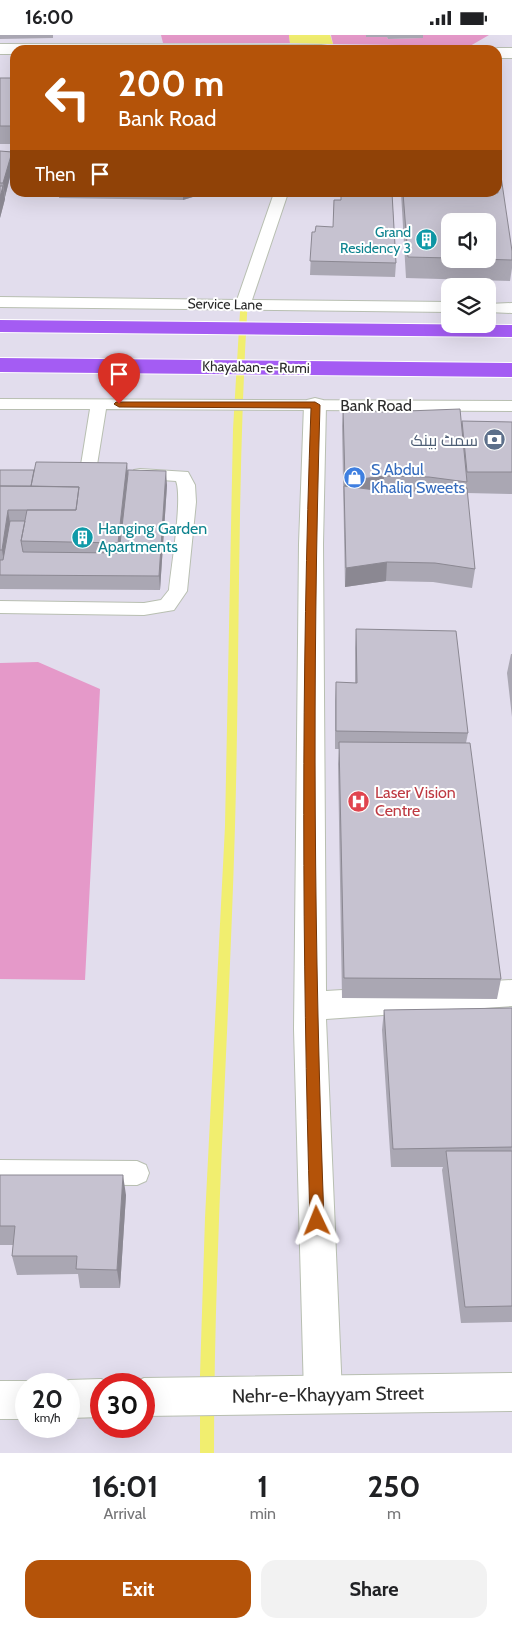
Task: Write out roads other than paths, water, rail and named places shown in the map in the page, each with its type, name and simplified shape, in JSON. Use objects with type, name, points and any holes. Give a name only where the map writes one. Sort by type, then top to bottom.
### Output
[{"type":"main road","points":[[0,326],[512,331]]},
{"type":"main road","name":"Khayaban-e-Rumi","points":[[0,365],[512,370]]},
{"type":"street","points":[[315,405],[311,543],[310,1006],[323,1394]]},
{"type":"street","points":[[310,1006],[512,993]]},
{"type":"street","name":"Nehr-e-Khayyam Street","points":[[155,1397],[512,1392]]},
{"type":"street","points":[[0,1400],[15,1400]]},
{"type":"lane","points":[[243,305],[280,197]]},
{"type":"lane","name":"Service Lane","points":[[0,302],[441,307]]},
{"type":"lane","points":[[496,308],[512,308]]},
{"type":"lane","name":"Bank Road","points":[[0,404],[512,406]]},
{"type":"lane","points":[[99,404],[104,472]]},
{"type":"lane","points":[[0,607],[144,609],[167,605],[178,591],[186,502],[186,485],[182,476],[69,471]]},
{"type":"lane","points":[[0,1172],[137,1173]]},
{"type":"waterway","points":[[207,1453],[209,1296],[230,826],[235,495],[244,297]]},
{"type":"place","name":"Grand Residency 3","points":[[427,240]]},
{"type":"place","name":"سمٹ بینک","points":[[494,440]]},
{"type":"place","name":"S Abdul Khaliq Sweets","points":[[355,478]]},
{"type":"place","name":"Hanging Garden Apartments","points":[[82,537]]},
{"type":"place","name":"Laser Vision Centre","points":[[359,801]]}]
